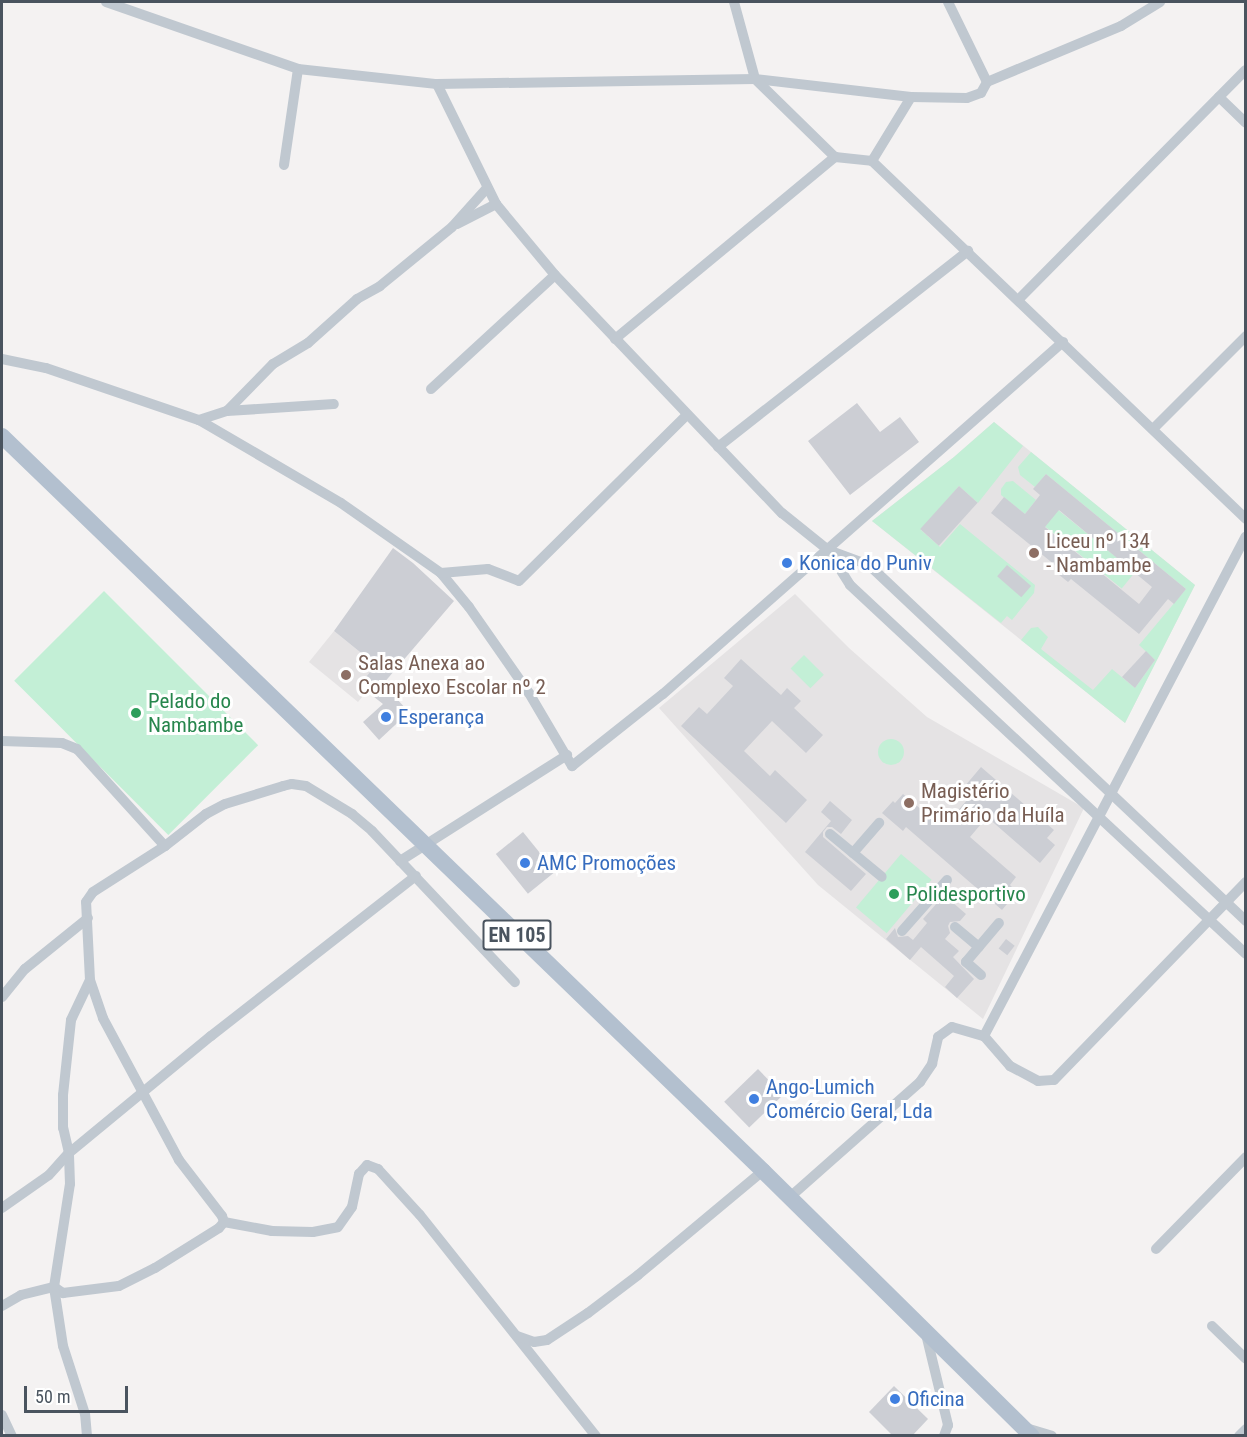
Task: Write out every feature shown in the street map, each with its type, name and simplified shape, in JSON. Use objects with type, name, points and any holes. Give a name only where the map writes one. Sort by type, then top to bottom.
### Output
[{"type":"main road","name":"EN 105","points":[[2,436],[423,846],[790,1197],[1027,1431]]},
{"type":"street","points":[[106,2],[298,69],[437,84],[755,79],[911,97],[968,98],[981,93],[987,82],[1121,26],[1160,2]]},
{"type":"street","points":[[734,2],[755,79],[835,157],[872,161],[1019,299],[1245,519]]},
{"type":"street","points":[[948,2],[987,82]]},
{"type":"street","points":[[284,165],[298,69]]},
{"type":"street","points":[[1019,299],[1245,70]]},
{"type":"street","points":[[437,84],[496,204],[555,275],[687,415],[782,513],[828,550],[869,565],[1245,921]]},
{"type":"street","points":[[872,161],[911,97]]},
{"type":"street","points":[[1219,97],[1245,123]]},
{"type":"street","points":[[615,339],[835,157]]},
{"type":"street","points":[[227,411],[273,364],[308,342],[357,299],[380,286],[452,227],[487,188]]},
{"type":"street","points":[[452,227],[496,204]]},
{"type":"street","points":[[718,447],[968,251]]},
{"type":"street","points":[[431,389],[555,275]]},
{"type":"street","points":[[1153,429],[1245,336]]},
{"type":"street","points":[[2,359],[46,368],[199,420],[341,502],[441,573],[469,607],[529,693],[572,766],[663,694],[1063,342]]},
{"type":"street","points":[[199,420],[227,411],[334,404]]},
{"type":"street","points":[[441,573],[488,569],[519,581],[687,415]]},
{"type":"street","points":[[984,1036],[1245,536]]},
{"type":"street","points":[[828,550],[850,585],[1100,816],[1245,954]]},
{"type":"street","points":[[2,741],[62,743],[77,749],[165,846]]},
{"type":"street","points":[[400,861],[567,755]]},
{"type":"street","points":[[224,1222],[222,1216],[179,1160],[103,1018],[90,980],[86,902],[93,892],[165,846],[206,814],[225,804],[292,783],[306,786],[352,814],[416,876],[515,982]]},
{"type":"street","points":[[853,853],[879,823]]},
{"type":"street","points":[[830,834],[882,877]]},
{"type":"street","points":[[2,1208],[49,1175],[69,1153],[211,1036],[416,876]]},
{"type":"street","points":[[902,931],[947,880]]},
{"type":"street","points":[[790,1197],[920,1082],[932,1064],[938,1037],[952,1027],[984,1036],[1010,1066],[1038,1081],[1054,1080],[1245,882]]},
{"type":"street","points":[[2,997],[25,969],[88,918]]},
{"type":"street","points":[[981,975],[966,963],[999,923]]},
{"type":"street","points":[[955,927],[979,947]]},
{"type":"street","points":[[87,1436],[85,1414],[63,1346],[54,1287],[67,1208],[69,1153],[63,1128],[63,1095],[71,1020],[90,980]]},
{"type":"street","points":[[1156,1249],[1245,1157]]},
{"type":"street","points":[[224,1222],[272,1232],[313,1232],[338,1227],[352,1207],[359,1174],[368,1165],[378,1169],[420,1215],[596,1436]]},
{"type":"street","points":[[516,1336],[534,1342],[547,1340],[588,1313],[638,1275],[763,1171]]},
{"type":"street","points":[[2,1306],[21,1295],[54,1287],[63,1293],[119,1286],[155,1268],[219,1228],[224,1222]]},
{"type":"street","points":[[1212,1326],[1245,1359]]},
{"type":"street","points":[[925,1329],[948,1425],[945,1436]]},
{"type":"street","points":[[2,1415],[12,1436]]},
{"type":"street","points":[[1239,1436],[1245,1429]]},
{"type":"street","points":[[1027,1431],[1052,1436]]},
{"type":"shaded area","name":"Liceu nº 134 - Nambambe","points":[[994,422],[1195,585],[1125,723],[872,521],[954,457]]},
{"type":"shaded area","name":"Magistério Primário da Huíla","points":[[795,594],[849,648],[927,717],[1084,808],[983,1019],[818,885],[659,708]]},
{"type":"shaded area","name":"Salas Anexa ao Complexo Escolar nº 2","points":[[334,631],[376,665],[360,684],[367,691],[358,702],[309,662]]},
{"type":"green space","points":[[994,422],[1023,446],[978,503],[959,486],[921,530],[940,547],[960,524],[1035,585],[1034,593],[1012,620],[1007,616],[1001,623],[872,521],[954,457]]},
{"type":"green space","points":[[1031,452],[1195,585],[1125,723],[1021,640],[1031,628],[1038,627],[1048,637],[1041,649],[1093,690],[1112,669],[1135,688],[1155,660],[1139,645],[1186,589],[1046,474],[1035,487],[1020,475],[1018,467]]},
{"type":"green space","points":[[1013,481],[1036,500],[1025,514],[1001,495],[1001,489],[1006,482]]},
{"type":"green space","points":[[1058,510],[1135,572],[1122,589],[1045,526]]},
{"type":"green space","name":"Pelado do Nambambe","points":[[104,591],[258,745],[168,835],[14,681]]},
{"type":"green space","points":[[804,655],[824,675],[810,688],[791,668]]},
{"type":"green space","points":[[891,739],[900,743],[904,752],[900,761],[891,765],[882,761],[878,752],[882,743]]},
{"type":"green space","name":"Polidesportivo","points":[[901,854],[932,880],[887,933],[856,908]]},
{"type":"building","points":[[857,403],[880,432],[900,417],[919,442],[850,495],[808,441]]},
{"type":"building","points":[[1046,474],[1186,589],[1174,604],[1168,599],[1139,634],[1071,579],[1068,582],[1058,574],[1061,570],[991,513],[1004,497],[1025,514],[1040,495],[1033,489]],"holes":[[[1059,510],[1152,587],[1139,604],[1045,527]]]},
{"type":"building","points":[[959,486],[978,503],[939,546],[920,529]]},
{"type":"building","points":[[393,548],[454,601],[383,684],[409,712],[379,740],[363,722],[383,704],[359,685],[376,665],[334,631]]},
{"type":"building","points":[[1007,565],[1031,586],[1021,597],[997,576]]},
{"type":"building","points":[[1146,651],[1155,660],[1135,688],[1122,677]]},
{"type":"building","points":[[741,659],[781,695],[787,688],[801,701],[794,708],[823,735],[806,753],[772,721],[744,751],[770,776],[775,770],[807,800],[786,823],[681,726],[699,707],[707,714],[733,686],[724,678]]},
{"type":"building","points":[[981,767],[1054,830],[1047,838],[1055,845],[1040,863],[987,817],[970,837],[1016,877],[1010,885],[1017,892],[1002,910],[906,827],[903,831],[882,813],[903,794],[936,822],[942,815],[949,821],[967,800],[959,793]]},
{"type":"building","points":[[830,801],[852,820],[841,834],[832,827],[827,827],[823,832],[823,837],[866,874],[851,891],[805,852],[831,821],[821,812]]},
{"type":"building","name":"AMC Promoções","points":[[523,832],[555,872],[528,894],[496,854]]},
{"type":"building","points":[[944,895],[966,914],[960,921],[950,922],[948,926],[950,933],[945,939],[959,951],[953,957],[974,979],[957,998],[945,987],[954,976],[921,947],[910,960],[886,939],[895,928],[898,937],[908,936],[913,940],[927,923],[923,919]]},
{"type":"building","points":[[1006,939],[1015,946],[1007,955],[999,948]]},
{"type":"building","name":"Ango-Lumich Comércio Geral, Lda","points":[[758,1069],[783,1095],[749,1128],[724,1102]]},
{"type":"building","name":"Oficina","points":[[894,1386],[928,1419],[912,1436],[893,1436],[869,1412]]},
{"type":"place","name":"Liceu nº 134 - Nambambe","points":[[1034,553]]},
{"type":"place","name":"Konica do Puniv","points":[[787,563]]},
{"type":"place","name":"Salas Anexa ao Complexo Escolar nº 2","points":[[346,675]]},
{"type":"place","name":"Pelado do Nambambe","points":[[136,713]]},
{"type":"place","name":"Esperança","points":[[386,717]]},
{"type":"place","name":"Magistério Primário da Huíla","points":[[909,803]]},
{"type":"place","name":"AMC Promoções","points":[[525,863]]},
{"type":"place","name":"Polidesportivo","points":[[894,894]]},
{"type":"place","name":"Ango-Lumich Comércio Geral, Lda","points":[[754,1099]]},
{"type":"place","name":"Oficina","points":[[895,1399]]}]
